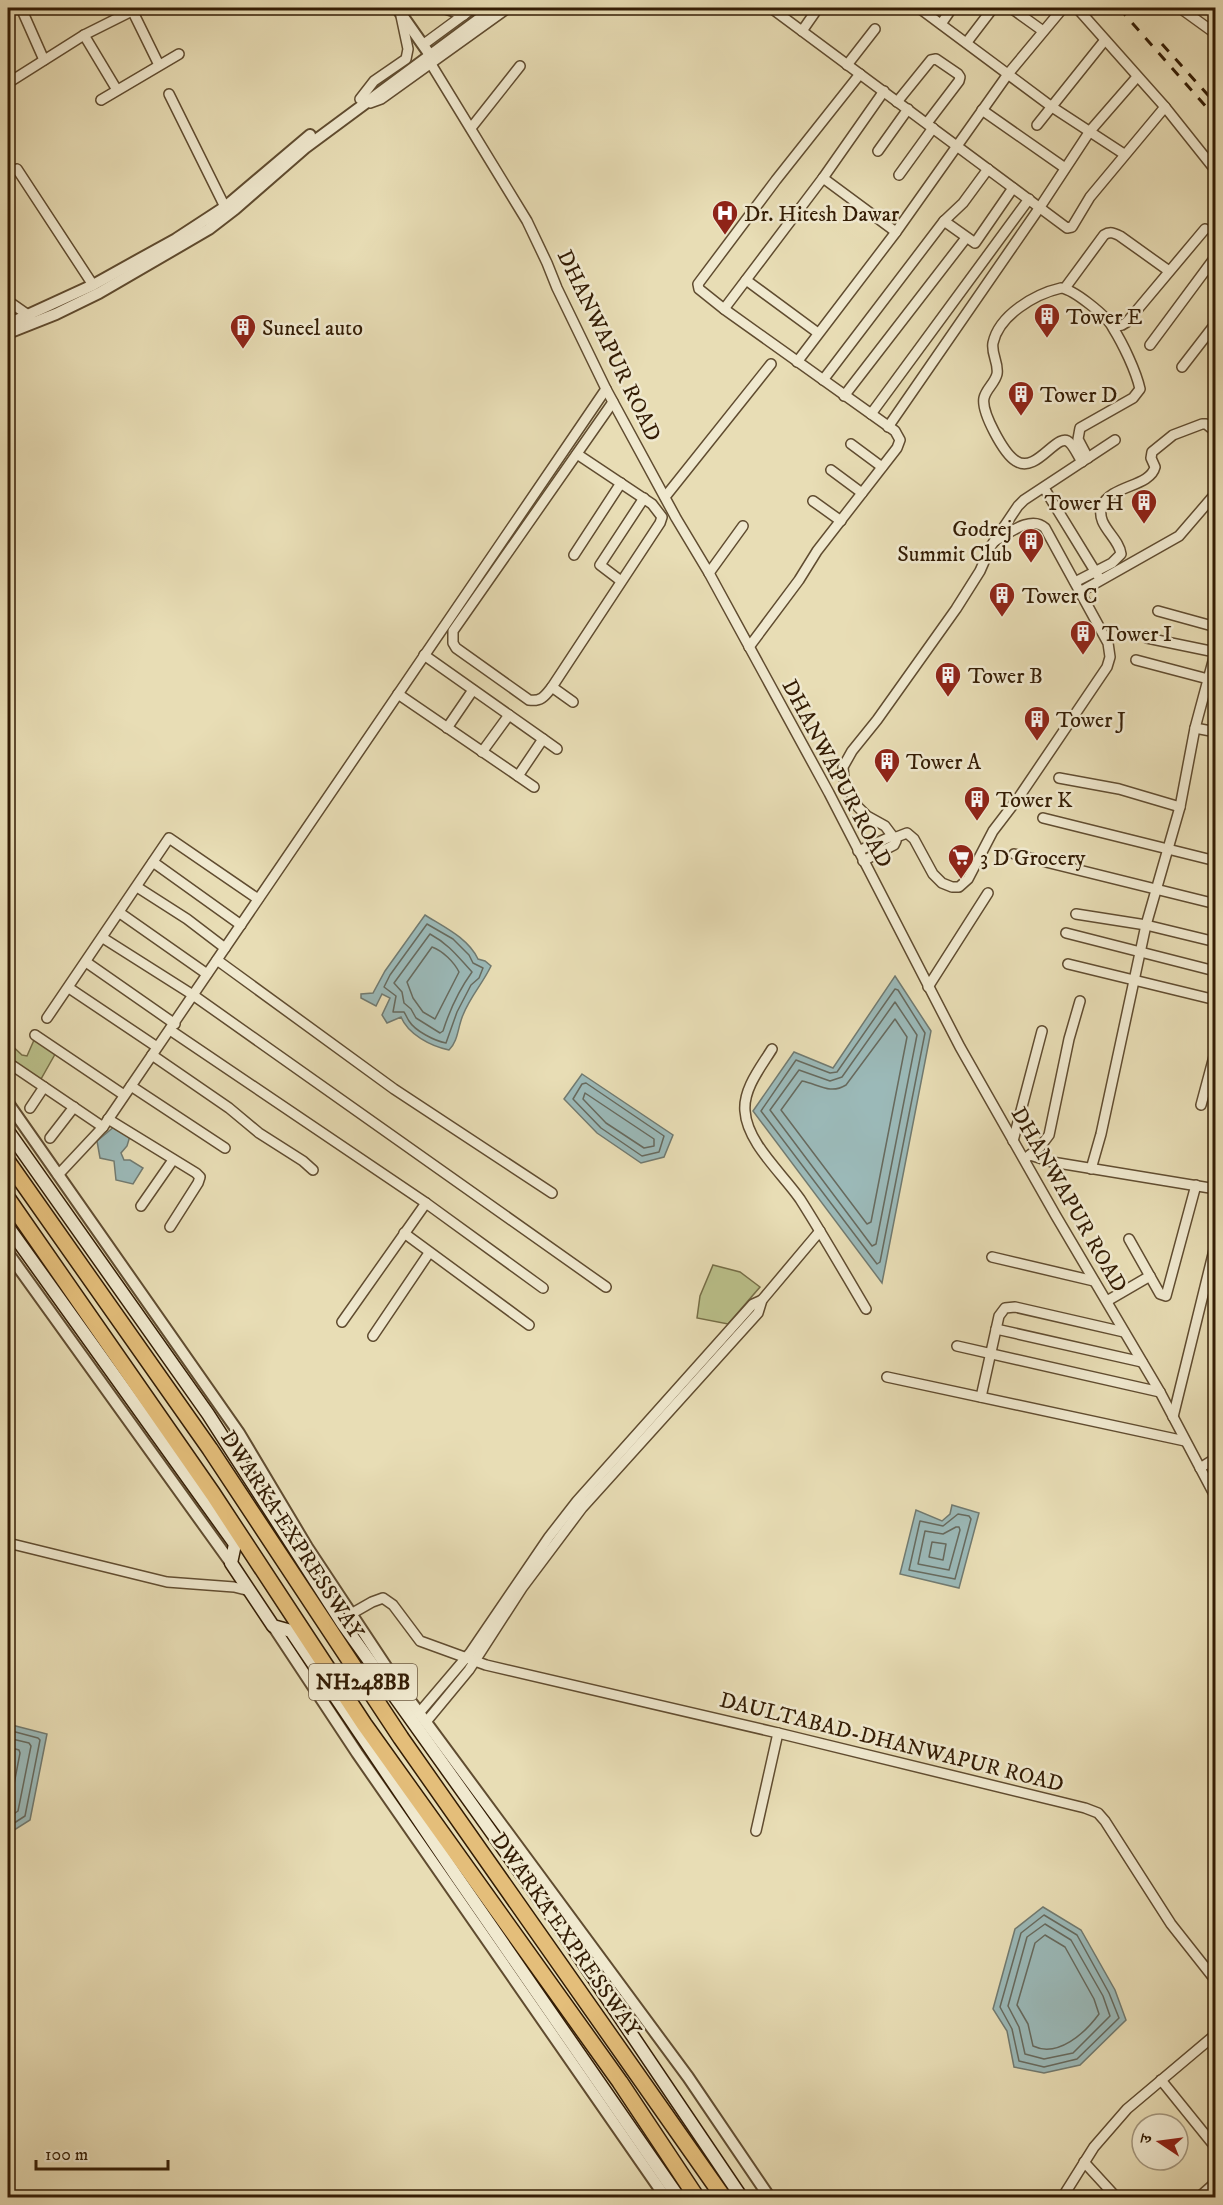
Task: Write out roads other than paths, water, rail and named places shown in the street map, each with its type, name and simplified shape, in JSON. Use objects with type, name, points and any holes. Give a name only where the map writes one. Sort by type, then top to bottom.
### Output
[{"type":"highway","name":"DWARKA EXPRESSWAY","points":[[8,1162],[210,1449],[401,1738],[724,2198]]},
{"type":"highway","name":"DWARKA EXPRESSWAY","points":[[8,1199],[213,1494],[364,1724],[620,2082],[697,2198]]},
{"type":"main road","points":[[8,1131],[208,1414],[344,1624],[541,1902],[742,2198]]},
{"type":"main road","points":[[8,1227],[235,1544],[231,1563],[273,1626],[291,1631],[457,1877],[679,2198]]},
{"type":"main road","points":[[494,1835],[507,1833]]},
{"type":"street","points":[[21,8],[44,60]]},
{"type":"street","points":[[442,8],[464,15]]},
{"type":"street","points":[[424,44],[473,8]]},
{"type":"street","points":[[430,59],[450,40],[494,8]]},
{"type":"street","points":[[8,333],[93,285],[179,242],[225,207],[301,141],[508,8]]},
{"type":"street","points":[[771,8],[1065,227],[1072,227],[1090,197],[1165,107]]},
{"type":"street","points":[[802,31],[818,8]]},
{"type":"street","points":[[919,8],[1052,107],[1124,154]]},
{"type":"street","points":[[941,24],[952,8]]},
{"type":"street","points":[[967,42],[993,8]]},
{"type":"street","points":[[1011,8],[1043,31]]},
{"type":"street","points":[[797,362],[896,232],[1008,74],[1063,8]]},
{"type":"street","points":[[1077,8],[1165,107],[1215,171]]},
{"type":"street","points":[[1180,8],[1215,34]]},
{"type":"street","points":[[8,82],[84,35],[135,9],[159,64]]},
{"type":"street","points":[[399,10],[424,44],[430,59]]},
{"type":"street","points":[[8,324],[56,314],[99,293],[228,214],[363,101],[374,81],[406,58],[408,49],[399,10]]},
{"type":"street","points":[[848,65],[875,28]]},
{"type":"street","points":[[84,35],[117,90]]},
{"type":"street","points":[[1037,125],[1105,40]]},
{"type":"street","points":[[101,100],[179,54]]},
{"type":"street","name":"DHANWAPUR ROAD","points":[[430,59],[527,221],[606,389],[663,494],[710,573],[928,987],[1013,1141],[1027,1157],[1094,1281],[1161,1392],[1215,1498]]},
{"type":"street","points":[[897,102],[931,60],[936,59],[960,77],[899,175]]},
{"type":"street","points":[[471,128],[520,66]]},
{"type":"street","points":[[749,646],[897,448],[900,436],[724,309],[699,289],[698,284],[860,74]]},
{"type":"street","points":[[888,427],[1090,131],[1137,77]]},
{"type":"street","points":[[724,309],[823,178],[884,92]]},
{"type":"street","points":[[169,94],[225,207]]},
{"type":"street","points":[[878,151],[908,109]]},
{"type":"street","points":[[982,110],[1065,168]]},
{"type":"street","points":[[17,169],[93,285]]},
{"type":"street","points":[[823,380],[944,220],[963,203],[988,169]]},
{"type":"street","points":[[823,178],[896,232]]},
{"type":"street","points":[[944,220],[972,242],[977,241],[1013,188]]},
{"type":"street","points":[[871,414],[1029,199]]},
{"type":"street","points":[[1113,327],[1127,321],[1205,229]]},
{"type":"street","points":[[1065,288],[1104,235],[1108,233],[1120,236],[1169,272]]},
{"type":"street","points":[[844,396],[966,238]]},
{"type":"street","points":[[1150,345],[1215,256]]},
{"type":"street","points":[[746,280],[818,333]]},
{"type":"street","points":[[1065,288],[1104,317],[1113,327],[1140,389],[1133,398],[1080,429],[1078,439],[1085,460],[1066,440],[1060,441],[1035,461],[1028,464],[1018,463],[1010,455],[987,419],[983,403],[984,395],[996,380],[998,373],[993,344],[1010,313],[1057,289],[1065,288]]},
{"type":"street","points":[[8,301],[31,319]]},
{"type":"street","points":[[1182,367],[1215,323]]},
{"type":"street","points":[[621,581],[600,565],[648,501],[663,494],[771,364]]},
{"type":"street","points":[[57,1176],[105,1123],[131,1086],[606,389]]},
{"type":"street","points":[[576,454],[648,501],[662,517],[552,687],[542,699],[529,700],[456,648],[452,637],[457,624],[576,454],[613,402]]},
{"type":"street","points":[[1075,582],[1112,563],[1121,554],[1117,542],[1102,521],[1103,506],[1108,499],[1150,476],[1155,467],[1151,458],[1152,452],[1173,435],[1202,424],[1206,424],[1215,432]]},
{"type":"street","points":[[863,861],[894,845],[896,841],[885,826],[867,816],[858,807],[844,779],[843,766],[956,609],[1018,506],[1115,440]]},
{"type":"street","points":[[851,444],[882,467]]},
{"type":"street","points":[[831,470],[862,493]]},
{"type":"street","points":[[574,555],[621,483]]},
{"type":"street","points":[[1044,488],[1101,582]]},
{"type":"street","points":[[1080,592],[1179,536],[1215,493]]},
{"type":"street","points":[[813,501],[841,521]]},
{"type":"street","points":[[858,851],[904,833],[912,836],[933,874],[942,883],[959,887],[968,879],[993,831],[1107,667],[1110,657],[1108,643],[1045,528],[1038,523],[1031,522],[995,541]]},
{"type":"street","points":[[710,573],[743,526]]},
{"type":"street","points":[[1158,611],[1215,627]]},
{"type":"street","points":[[1091,1169],[1101,1134],[1155,888],[1180,807],[1195,728],[1215,655],[1148,638]]},
{"type":"street","points":[[424,655],[556,749]]},
{"type":"street","points":[[1136,660],[1208,679]]},
{"type":"street","points":[[552,687],[573,702]]},
{"type":"street","points":[[447,728],[473,690]]},
{"type":"street","points":[[398,694],[534,787]]},
{"type":"street","points":[[482,752],[509,715]]},
{"type":"street","points":[[1195,728],[1215,732]]},
{"type":"street","points":[[518,776],[543,739]]},
{"type":"street","points":[[1059,778],[1108,786],[1180,807]]},
{"type":"street","points":[[1043,818],[1215,861]]},
{"type":"street","points":[[47,1018],[120,913],[167,840],[171,839],[258,899]]},
{"type":"street","points":[[1014,854],[1215,904]]},
{"type":"street","points":[[153,862],[241,925]]},
{"type":"street","points":[[137,887],[187,919],[225,948]]},
{"type":"street","points":[[928,987],[988,893]]},
{"type":"street","points":[[120,913],[207,974]]},
{"type":"street","points":[[1076,914],[1146,926],[1215,942]]},
{"type":"street","points":[[1066,933],[1215,971]]},
{"type":"street","points":[[103,938],[193,995],[606,1287]]},
{"type":"street","points":[[217,960],[394,1089],[552,1193]]},
{"type":"street","points":[[86,962],[172,1027],[426,1203],[543,1288]]},
{"type":"street","points":[[1068,964],[1215,1000]]},
{"type":"street","points":[[69,988],[259,1133],[313,1170]]},
{"type":"street","points":[[1027,1157],[1040,1148],[1049,1135],[1069,1039],[1080,1001]]},
{"type":"street","points":[[1013,1141],[1042,1031]]},
{"type":"street","points":[[35,1035],[124,1095]]},
{"type":"street","points":[[772,1049],[748,1090],[744,1110],[747,1119],[757,1145],[783,1176],[820,1231],[866,1309]]},
{"type":"street","points":[[1201,1105],[1215,1049]]},
{"type":"street","points":[[13,1066],[74,1107],[200,1177],[170,1227]]},
{"type":"street","points":[[131,1086],[225,1148]]},
{"type":"street","points":[[30,1108],[44,1087]]},
{"type":"street","points":[[8,1103],[239,1433],[307,1547],[422,1717],[688,2077],[770,2198]]},
{"type":"street","points":[[50,1137],[74,1107]]},
{"type":"street","points":[[1027,1157],[1215,1189]]},
{"type":"street","points":[[141,1206],[172,1160]]},
{"type":"street","points":[[1129,1239],[1160,1294],[1166,1296],[1196,1185]]},
{"type":"street","points":[[342,1322],[426,1203]]},
{"type":"street","points":[[422,1717],[466,1658],[549,1537],[578,1501],[758,1314],[762,1300],[820,1231]]},
{"type":"street","points":[[404,1233],[529,1325]]},
{"type":"street","points":[[1173,1417],[1214,1257],[1215,1242]]},
{"type":"street","points":[[8,1253],[231,1563]]},
{"type":"street","points":[[372,1336],[429,1253]]},
{"type":"street","points":[[992,1257],[1094,1281]]},
{"type":"street","points":[[1107,1301],[1150,1276]]},
{"type":"street","points":[[981,1397],[1002,1310],[1009,1307],[1125,1332]]},
{"type":"street","points":[[996,1329],[1143,1362]]},
{"type":"street","points":[[957,1346],[1161,1392]]},
{"type":"street","points":[[887,1377],[1185,1441]]},
{"type":"street","points":[[422,1717],[476,1661],[549,1550],[651,1426]]},
{"type":"street","points":[[1200,1468],[1215,1458]]},
{"type":"street","points":[[8,1543],[167,1582],[234,1587],[250,1591]]},
{"type":"street","name":"DAULTABAD-DHANWAPUR ROAD","points":[[351,1614],[383,1598],[393,1605],[420,1641],[486,1665],[778,1732],[1098,1813],[1172,1924],[1215,1981]]},
{"type":"street","points":[[273,1626],[357,1753],[666,2198]]},
{"type":"street","points":[[756,1831],[778,1732]]},
{"type":"street","points":[[1062,2198],[1084,2162],[1127,2109],[1215,2034]]},
{"type":"street","points":[[1161,2080],[1215,2148]]},
{"type":"street","points":[[1084,2162],[1117,2198]]},
{"type":"street","points":[[1200,2197],[1215,2182]]},
{"type":"water","points":[[425,915],[455,934],[468,945],[478,959],[491,966],[466,1008],[456,1038],[449,1050],[434,1046],[414,1034],[401,1017],[387,1023],[382,1015],[390,998],[382,994],[376,1006],[361,998],[361,994],[373,993],[385,971]]},
{"type":"water","points":[[895,976],[931,1031],[882,1283],[753,1111],[794,1052],[833,1068]]},
{"type":"water","points":[[582,1074],[673,1135],[664,1157],[641,1163],[597,1133],[564,1099]]},
{"type":"water","points":[[115,1126],[130,1136],[127,1146],[121,1153],[124,1160],[130,1160],[143,1168],[133,1184],[116,1180],[114,1161],[100,1158],[97,1141]]},
{"type":"water","points":[[952,1505],[979,1513],[959,1588],[900,1574],[916,1510],[942,1521],[950,1514]]},
{"type":"water","points":[[8,1724],[47,1734],[30,1820],[8,1834]]},
{"type":"water","points":[[1043,1907],[1081,1930],[1115,1990],[1126,2020],[1080,2065],[1044,2073],[1014,2067],[1007,2031],[993,2009],[1015,1929]]},
{"type":"railway","points":[[1119,8],[1216,118]]},
{"type":"railway","points":[[1162,44],[1216,104]]},
{"type":"place","name":"Dr. Hitesh Dawar","points":[[725,236]]},
{"type":"place","name":"Tower E","points":[[1047,339]]},
{"type":"place","name":"Suneel auto","points":[[243,350]]},
{"type":"place","name":"Tower D","points":[[1021,417]]},
{"type":"place","name":"Tower H","points":[[1144,525]]},
{"type":"place","name":"Godrej Summit Club","points":[[1031,564]]},
{"type":"place","name":"Tower C","points":[[1002,618]]},
{"type":"place","name":"Tower I","points":[[1083,656]]},
{"type":"place","name":"Tower B","points":[[948,698]]},
{"type":"place","name":"Tower J","points":[[1037,742]]},
{"type":"place","name":"Tower A","points":[[887,784]]},
{"type":"place","name":"Tower K","points":[[977,822]]},
{"type":"place","name":"3 D Grocery","points":[[961,880]]}]
